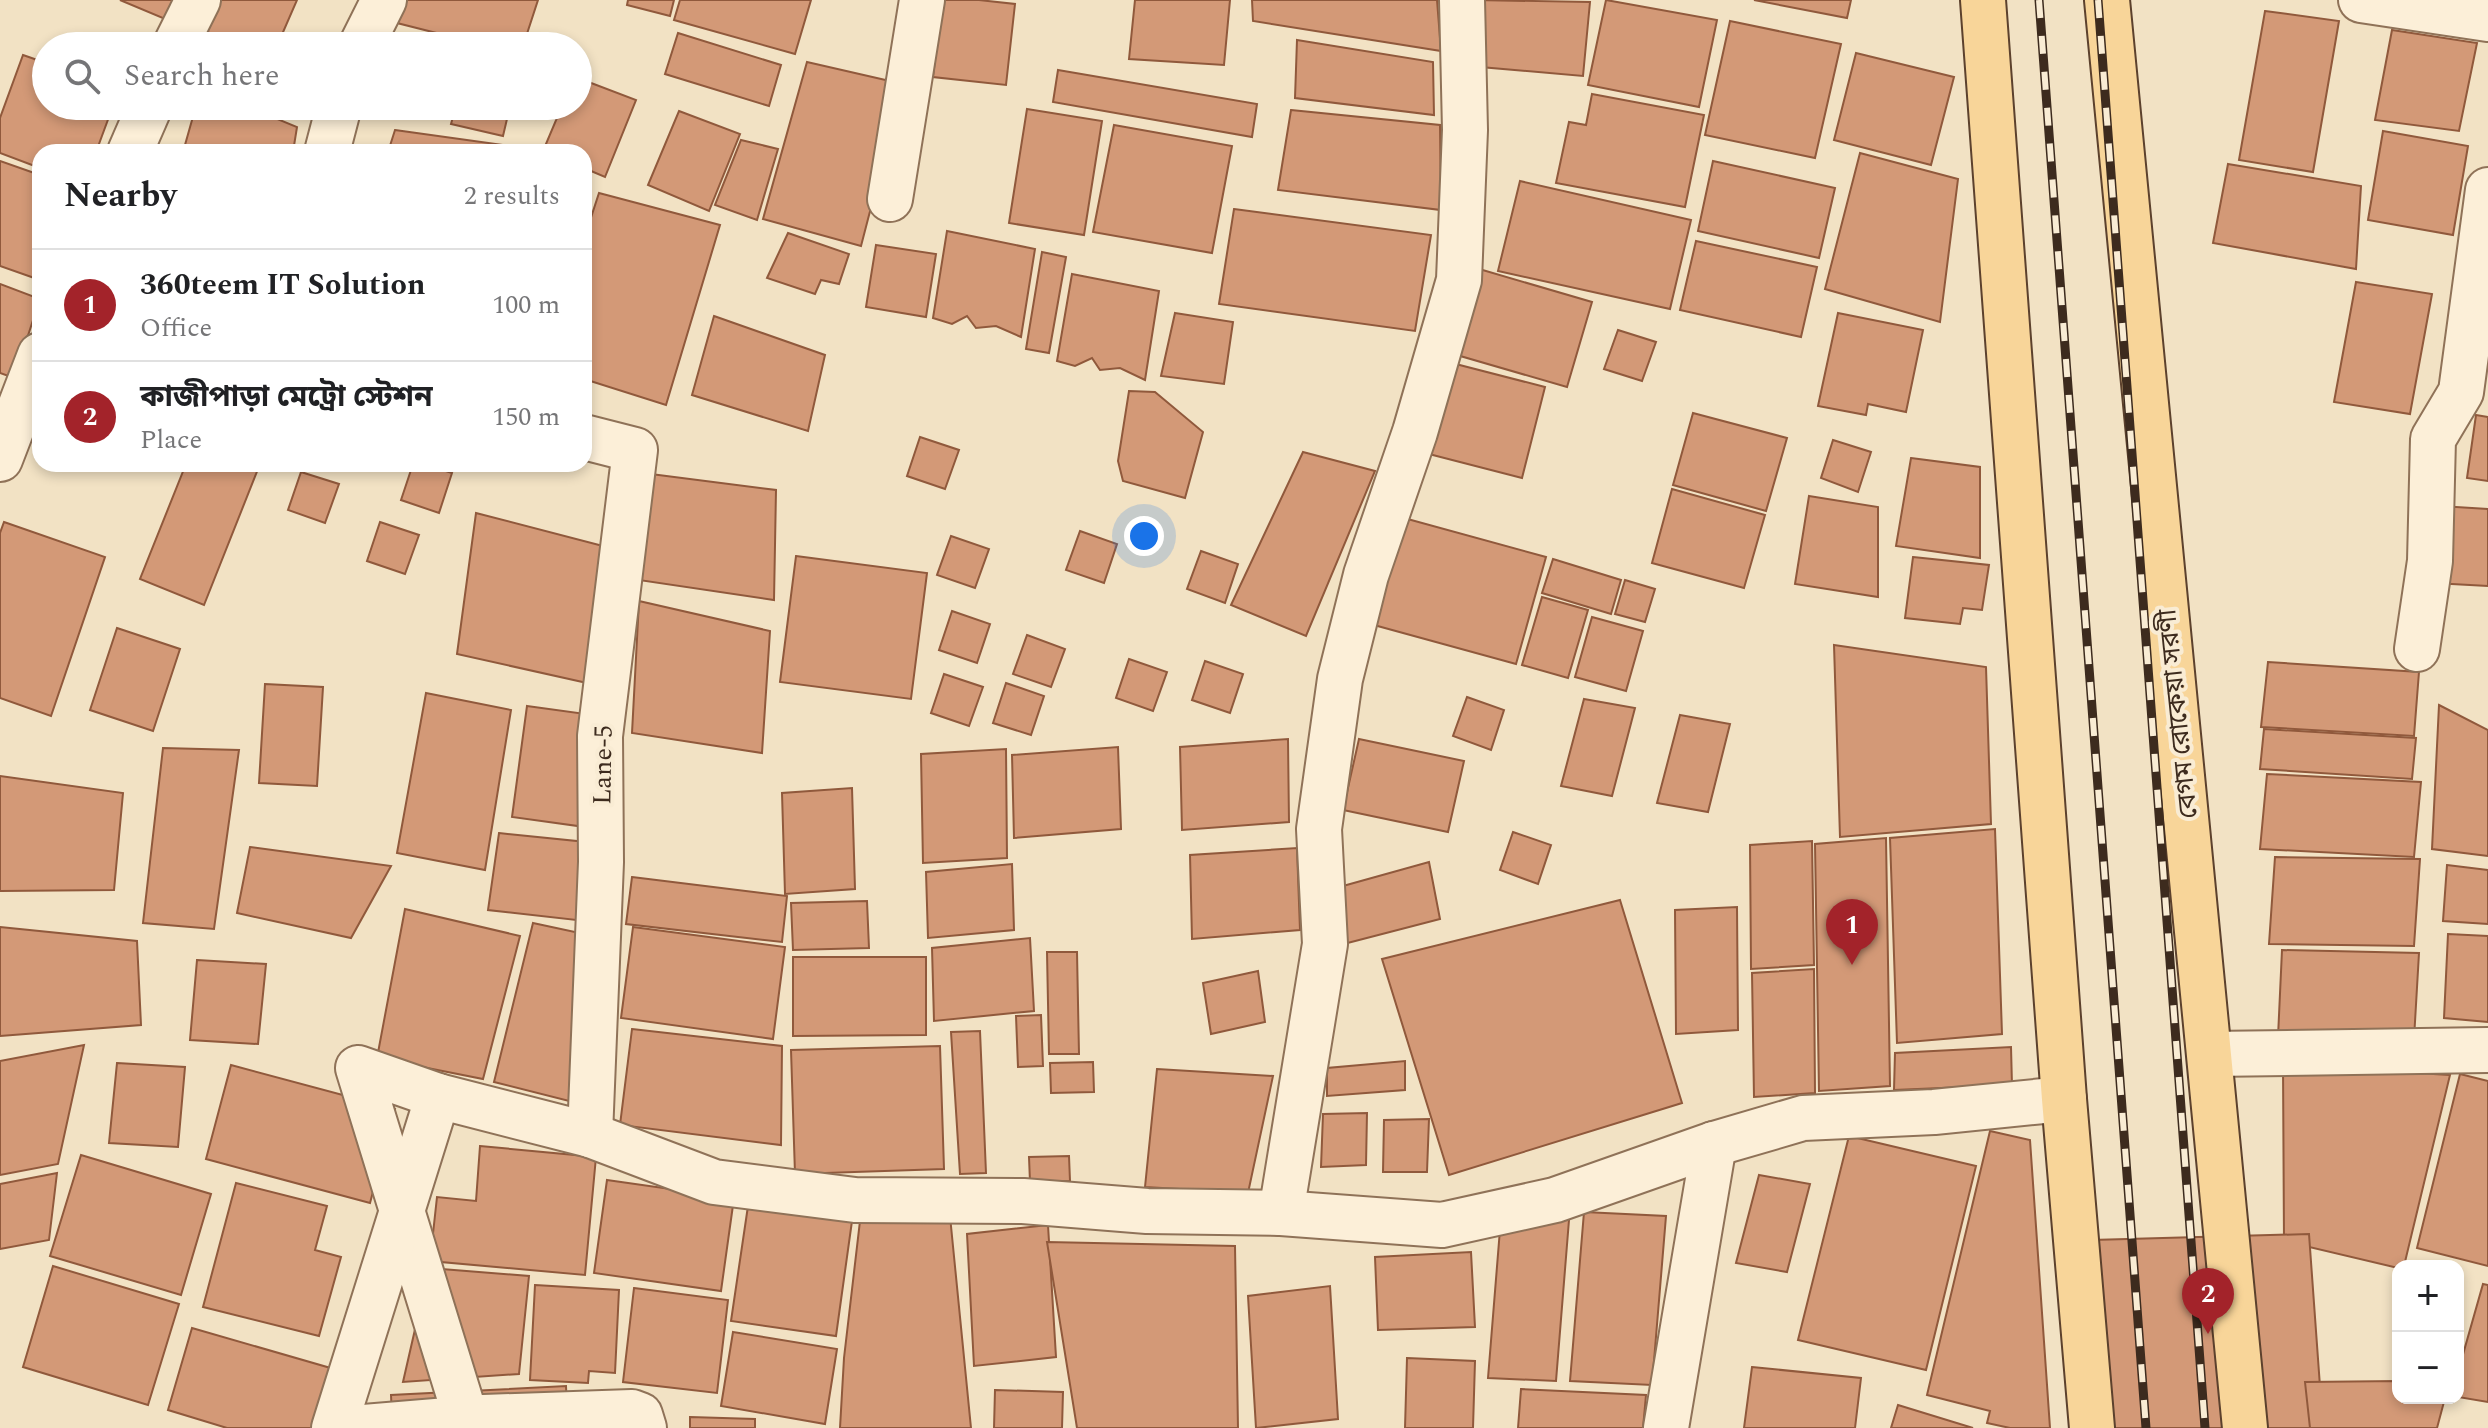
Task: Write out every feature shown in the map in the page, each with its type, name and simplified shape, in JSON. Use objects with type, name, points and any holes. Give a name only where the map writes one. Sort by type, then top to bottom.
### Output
[{"type":"main road","points":[[1983,0],[2064,1099],[2092,1428]]},
{"type":"main road","name":"বেগম রোকেয়া সরণী","points":[[2107,0],[2245,1428]]},
{"type":"street","points":[[182,32],[198,0]]},
{"type":"street","points":[[368,32],[384,0]]},
{"type":"street","points":[[890,199],[922,0]]},
{"type":"street","points":[[1281,1213],[1325,944],[1319,829],[1340,679],[1366,575],[1415,432],[1459,280],[1465,130],[1462,0]]},
{"type":"street","points":[[2361,0],[2488,19]]},
{"type":"street","points":[[133,144],[144,120]]},
{"type":"street","points":[[329,144],[335,120]]},
{"type":"street","points":[[2417,649],[2430,561],[2433,439],[2461,392],[2488,190]]},
{"type":"street","points":[[0,459],[32,376]]},
{"type":"street","name":"Lane-5","points":[[590,1135],[601,862],[600,736],[635,450],[592,439]]},
{"type":"street","points":[[2210,1054],[2488,1050]]},
{"type":"street","points":[[469,1428],[358,1068],[438,1096],[590,1135],[714,1182],[855,1200],[1023,1201],[1147,1211],[1281,1213],[1442,1225],[1555,1200],[1714,1144],[1803,1118],[1934,1112],[2064,1099]]},
{"type":"street","points":[[334,1428],[438,1096]]},
{"type":"street","points":[[1666,1428],[1714,1144]]},
{"type":"street","points":[[352,1428],[484,1417],[632,1412],[640,1415],[644,1428]]},
{"type":"building","points":[[120,0],[187,0],[177,24]]},
{"type":"building","points":[[211,0],[297,0],[283,32],[207,32],[199,28]]},
{"type":"building","points":[[404,0],[538,0],[528,32],[433,32],[393,22]]},
{"type":"building","points":[[628,0],[674,0],[670,16],[627,5]]},
{"type":"building","points":[[680,0],[811,0],[795,54],[674,20]]},
{"type":"building","points":[[942,0],[1015,4],[1006,85],[933,77]]},
{"type":"building","points":[[1135,0],[1230,0],[1224,65],[1129,59]]},
{"type":"building","points":[[1252,0],[1437,0],[1441,51],[1253,21]]},
{"type":"building","points":[[1475,0],[1590,2],[1583,76],[1469,66]]},
{"type":"building","points":[[1606,0],[1717,20],[1699,107],[1588,85]]},
{"type":"building","points":[[1754,0],[1851,0],[1847,18]]},
{"type":"building","points":[[2265,11],[2339,21],[2313,172],[2239,160]]},
{"type":"building","points":[[1730,21],[1841,44],[1815,158],[1705,135]]},
{"type":"building","points":[[2392,30],[2477,43],[2459,131],[2375,120]]},
{"type":"building","points":[[678,33],[781,65],[769,106],[665,74]]},
{"type":"building","points":[[1297,40],[1433,62],[1434,115],[1295,98]]},
{"type":"building","points":[[1856,53],[1954,77],[1931,165],[1834,140]]},
{"type":"building","points":[[23,55],[32,58],[32,120],[108,120],[99,144],[32,144],[32,165],[0,153],[0,118]]},
{"type":"building","points":[[807,62],[903,84],[861,246],[763,219]]},
{"type":"building","points":[[1058,70],[1257,104],[1252,137],[1053,102]]},
{"type":"building","points":[[592,83],[636,100],[605,177],[592,171],[592,144],[546,144],[556,120],[592,120]]},
{"type":"building","points":[[1592,94],[1704,115],[1685,207],[1556,183],[1569,122],[1586,125]]},
{"type":"building","points":[[1027,109],[1102,121],[1084,235],[1009,223]]},
{"type":"building","points":[[1291,110],[1440,125],[1441,210],[1278,190]]},
{"type":"building","points":[[679,111],[740,134],[709,211],[648,185]]},
{"type":"building","points":[[192,120],[280,120],[297,127],[294,144],[185,144]]},
{"type":"building","points":[[452,120],[507,120],[503,136],[451,124]]},
{"type":"building","points":[[1114,125],[1232,146],[1212,253],[1093,232]]},
{"type":"building","points":[[395,130],[495,144],[391,144]]},
{"type":"building","points":[[2383,131],[2468,146],[2453,235],[2368,220]]},
{"type":"building","points":[[741,140],[778,149],[757,220],[715,205]]},
{"type":"building","points":[[1860,153],[1958,179],[1940,322],[1825,289]]},
{"type":"building","points":[[0,161],[32,172],[32,277],[0,266]]},
{"type":"building","points":[[1713,161],[1835,188],[1819,258],[1698,231]]},
{"type":"building","points":[[2228,164],[2361,186],[2356,269],[2213,243]]},
{"type":"building","points":[[1520,181],[1691,220],[1670,309],[1498,271]]},
{"type":"building","points":[[599,193],[720,225],[666,405],[592,382],[592,214]]},
{"type":"building","points":[[1234,209],[1431,235],[1415,331],[1219,304]]},
{"type":"building","points":[[947,231],[1035,249],[1021,337],[996,326],[976,328],[967,316],[952,324],[933,318]]},
{"type":"building","points":[[788,233],[849,254],[839,284],[821,280],[815,294],[767,278]]},
{"type":"building","points":[[1696,241],[1817,267],[1801,337],[1680,310]]},
{"type":"building","points":[[876,245],[936,254],[926,317],[866,307]]},
{"type":"building","points":[[1042,252],[1066,257],[1049,353],[1026,349]]},
{"type":"building","points":[[1469,266],[1592,302],[1567,387],[1443,351]]},
{"type":"building","points":[[1072,274],[1159,291],[1145,380],[1120,368],[1100,370],[1092,358],[1075,366],[1057,361]]},
{"type":"building","points":[[2356,282],[2432,294],[2410,414],[2334,402]]},
{"type":"building","points":[[0,284],[32,296],[32,323],[14,378],[0,373]]},
{"type":"building","points":[[1175,313],[1233,322],[1224,384],[1161,376]]},
{"type":"building","points":[[1838,313],[1923,330],[1906,412],[1868,404],[1866,415],[1818,406]]},
{"type":"building","points":[[714,316],[825,355],[808,431],[692,395]]},
{"type":"building","points":[[1618,330],[1656,342],[1642,381],[1604,369]]},
{"type":"building","points":[[1448,362],[1545,387],[1522,478],[1425,453]]},
{"type":"building","points":[[1129,391],[1155,392],[1203,432],[1185,498],[1123,481],[1118,461]]},
{"type":"building","points":[[1693,413],[1787,438],[1766,511],[1673,485]]},
{"type":"building","points":[[2476,415],[2488,417],[2488,481],[2467,478]]},
{"type":"building","points":[[920,437],[959,450],[945,489],[907,476]]},
{"type":"building","points":[[1833,440],[1871,452],[1858,492],[1821,478]]},
{"type":"building","points":[[1303,452],[1375,471],[1306,636],[1231,605]]},
{"type":"building","points":[[1911,458],[1980,467],[1980,558],[1896,546]]},
{"type":"building","points":[[183,472],[257,472],[204,605],[140,579]]},
{"type":"building","points":[[301,472],[339,484],[325,523],[288,510]]},
{"type":"building","points":[[410,472],[452,473],[439,513],[401,500]]},
{"type":"building","points":[[643,473],[776,490],[774,600],[632,579]]},
{"type":"building","points":[[1672,489],[1765,515],[1744,588],[1652,563]]},
{"type":"building","points":[[1809,496],[1878,507],[1878,597],[1795,584]]},
{"type":"building","points":[[2440,506],[2488,509],[2488,586],[2434,583]]},
{"type":"building","points":[[476,513],[603,546],[587,683],[457,654]]},
{"type":"building","points":[[1393,515],[1546,557],[1516,664],[1363,622]]},
{"type":"building","points":[[4,522],[105,557],[51,716],[0,698],[0,533]]},
{"type":"building","points":[[380,522],[419,535],[405,574],[367,561]]},
{"type":"building","points":[[1080,531],[1117,544],[1104,583],[1066,570]]},
{"type":"building","points":[[951,536],[989,549],[975,588],[937,575]]},
{"type":"building","points":[[1201,551],[1238,564],[1225,603],[1187,589]]},
{"type":"building","points":[[796,556],[927,573],[911,699],[780,682]]},
{"type":"building","points":[[1913,557],[1989,565],[1982,610],[1963,608],[1960,624],[1905,618]]},
{"type":"building","points":[[1553,559],[1621,580],[1611,614],[1542,593]]},
{"type":"building","points":[[1625,580],[1655,589],[1645,622],[1615,614]]},
{"type":"building","points":[[1542,597],[1588,610],[1568,678],[1522,665]]},
{"type":"building","points":[[639,601],[770,631],[762,753],[632,733]]},
{"type":"building","points":[[952,611],[990,624],[977,663],[939,650]]},
{"type":"building","points":[[1592,617],[1643,631],[1626,691],[1575,677]]},
{"type":"building","points":[[117,628],[180,649],[153,731],[90,710]]},
{"type":"building","points":[[1027,635],[1065,649],[1051,687],[1013,674]]},
{"type":"building","points":[[1834,645],[1986,667],[1991,824],[1840,837]]},
{"type":"building","points":[[1129,659],[1167,672],[1153,711],[1116,698]]},
{"type":"building","points":[[1205,661],[1243,674],[1230,713],[1192,700]]},
{"type":"building","points":[[2268,662],[2419,672],[2414,736],[2261,727]]},
{"type":"building","points":[[944,674],[983,687],[969,726],[931,713]]},
{"type":"building","points":[[1006,683],[1044,696],[1031,735],[993,723]]},
{"type":"building","points":[[265,684],[323,687],[317,786],[259,783]]},
{"type":"building","points":[[426,693],[511,710],[485,870],[397,853]]},
{"type":"building","points":[[1467,697],[1504,710],[1491,750],[1453,736]]},
{"type":"building","points":[[1584,699],[1635,708],[1612,796],[1561,786]]},
{"type":"building","points":[[2439,705],[2488,730],[2488,856],[2432,849]]},
{"type":"building","points":[[527,706],[593,715],[578,826],[512,817]]},
{"type":"building","points":[[1680,715],[1730,724],[1708,812],[1657,803]]},
{"type":"building","points":[[2264,729],[2416,738],[2412,779],[2260,769]]},
{"type":"building","points":[[1288,739],[1289,822],[1182,830],[1180,747]]},
{"type":"building","points":[[1359,739],[1464,761],[1448,832],[1343,810]]},
{"type":"building","points":[[1118,747],[1121,829],[1014,838],[1012,755]]},
{"type":"building","points":[[163,748],[239,750],[214,929],[143,923]]},
{"type":"building","points":[[1006,749],[1007,858],[923,863],[921,754]]},
{"type":"building","points":[[2267,774],[2421,782],[2414,857],[2260,849]]},
{"type":"building","points":[[0,776],[123,793],[114,890],[0,891]]},
{"type":"building","points":[[852,788],[855,889],[785,894],[782,793]]},
{"type":"building","points":[[1995,829],[2002,1034],[1897,1043],[1890,838]]},
{"type":"building","points":[[1513,832],[1551,845],[1538,884],[1500,870]]},
{"type":"building","points":[[499,833],[596,843],[585,921],[488,910]]},
{"type":"building","points":[[1886,838],[1890,1086],[1819,1091],[1815,844]]},
{"type":"building","points":[[1812,841],[1814,965],[1751,969],[1750,845]]},
{"type":"building","points":[[250,847],[391,866],[351,938],[237,913]]},
{"type":"building","points":[[1297,848],[1300,930],[1192,939],[1190,855]]},
{"type":"building","points":[[2275,857],[2420,859],[2414,946],[2269,944]]},
{"type":"building","points":[[1429,862],[1440,919],[1336,946],[1325,891]]},
{"type":"building","points":[[1012,864],[1014,930],[928,938],[926,872]]},
{"type":"building","points":[[2447,865],[2488,870],[2488,924],[2443,921]]},
{"type":"building","points":[[632,877],[787,896],[782,942],[626,924]]},
{"type":"building","points":[[1620,900],[1682,1103],[1449,1175],[1382,959]]},
{"type":"building","points":[[867,901],[869,948],[793,950],[791,903]]},
{"type":"building","points":[[1737,907],[1738,1030],[1676,1034],[1675,910]]},
{"type":"building","points":[[405,909],[520,936],[483,1079],[377,1058]]},
{"type":"building","points":[[533,923],[589,935],[581,1104],[494,1082]]},
{"type":"building","points":[[0,927],[137,941],[141,1025],[0,1036]]},
{"type":"building","points":[[633,927],[785,947],[773,1039],[621,1018]]},
{"type":"building","points":[[2448,934],[2488,936],[2488,1022],[2444,1018]]},
{"type":"building","points":[[1030,938],[1034,1011],[934,1021],[932,948]]},
{"type":"building","points":[[2282,950],[2419,953],[2414,1039],[2278,1037]]},
{"type":"building","points":[[1047,952],[1077,952],[1079,1054],[1049,1054]]},
{"type":"building","points":[[793,957],[926,957],[926,1035],[793,1036]]},
{"type":"building","points":[[197,960],[266,964],[258,1044],[190,1040]]},
{"type":"building","points":[[1814,969],[1815,1093],[1754,1097],[1752,973]]},
{"type":"building","points":[[1258,971],[1265,1022],[1211,1034],[1203,983]]},
{"type":"building","points":[[1041,1015],[1043,1066],[1018,1067],[1016,1016]]},
{"type":"building","points":[[632,1029],[782,1046],[781,1145],[620,1125]]},
{"type":"building","points":[[980,1031],[986,1173],[960,1174],[951,1032]]},
{"type":"building","points":[[84,1045],[58,1164],[0,1175],[0,1061]]},
{"type":"building","points":[[940,1046],[944,1169],[795,1174],[791,1050]]},
{"type":"building","points":[[2011,1047],[2012,1085],[1894,1090],[1895,1053]]},
{"type":"building","points":[[1405,1061],[1405,1090],[1327,1096],[1327,1068]]},
{"type":"building","points":[[1093,1062],[1094,1092],[1051,1093],[1050,1063]]},
{"type":"building","points":[[117,1063],[185,1067],[178,1147],[109,1143]]},
{"type":"building","points":[[231,1065],[395,1109],[370,1203],[206,1159]]},
{"type":"building","points":[[2283,1065],[2450,1075],[2405,1260],[2392,1260],[2392,1267],[2284,1241]]},
{"type":"building","points":[[1157,1069],[1273,1076],[1248,1193],[1145,1187]]},
{"type":"building","points":[[2460,1074],[2488,1081],[2488,1266],[2417,1248]]},
{"type":"building","points":[[1367,1113],[1366,1165],[1321,1167],[1323,1114]]},
{"type":"building","points":[[1429,1119],[1427,1172],[1383,1172],[1384,1120]]},
{"type":"building","points":[[1990,1131],[2030,1140],[2050,1428],[2010,1428],[1987,1423],[1990,1411],[1927,1395]]},
{"type":"building","points":[[1849,1136],[1976,1166],[1926,1370],[1798,1340]]},
{"type":"building","points":[[480,1146],[596,1157],[585,1275],[430,1261],[437,1197],[476,1201]]},
{"type":"building","points":[[81,1155],[211,1194],[181,1295],[50,1256]]},
{"type":"building","points":[[1069,1156],[1070,1181],[1030,1182],[1029,1157]]},
{"type":"building","points":[[57,1173],[49,1240],[0,1249],[0,1184]]},
{"type":"building","points":[[1759,1175],[1810,1184],[1787,1272],[1736,1263]]},
{"type":"building","points":[[607,1180],[734,1198],[721,1291],[594,1273]]},
{"type":"building","points":[[236,1183],[327,1206],[315,1250],[341,1257],[319,1336],[203,1307]]},
{"type":"building","points":[[748,1206],[852,1221],[836,1336],[731,1321]]},
{"type":"building","points":[[1584,1212],[1666,1216],[1652,1385],[1570,1381]]},
{"type":"building","points":[[950,1216],[971,1428],[840,1428],[844,1358],[860,1221]]},
{"type":"building","points":[[1501,1217],[1569,1220],[1556,1381],[1488,1378]]},
{"type":"building","points":[[1048,1225],[1056,1357],[974,1366],[967,1234]]},
{"type":"building","points":[[2309,1234],[2323,1428],[2107,1428],[2092,1240]]},
{"type":"building","points":[[1047,1242],[1235,1246],[1238,1428],[1077,1428]]},
{"type":"building","points":[[1471,1252],[1475,1327],[1378,1330],[1375,1257]]},
{"type":"building","points":[[53,1266],[179,1304],[148,1405],[23,1367]]},
{"type":"building","points":[[429,1268],[529,1276],[519,1374],[403,1382]]},
{"type":"building","points":[[2483,1284],[2488,1285],[2488,1402],[2464,1398],[2464,1351]]},
{"type":"building","points":[[535,1285],[619,1290],[615,1373],[589,1371],[588,1383],[530,1380]]},
{"type":"building","points":[[1330,1286],[1338,1419],[1256,1428],[1248,1296]]},
{"type":"building","points":[[634,1288],[728,1300],[717,1393],[623,1382]]},
{"type":"building","points":[[192,1328],[334,1369],[317,1428],[227,1428],[168,1410]]},
{"type":"building","points":[[733,1332],[837,1349],[825,1424],[721,1406]]},
{"type":"building","points":[[1407,1358],[1475,1361],[1473,1428],[1405,1428]]},
{"type":"building","points":[[1752,1367],[1861,1378],[1855,1428],[1744,1428]]},
{"type":"building","points":[[2392,1381],[2392,1404],[2443,1404],[2437,1428],[2310,1428],[2305,1382]]},
{"type":"building","points":[[566,1386],[567,1409],[392,1418],[391,1395]]},
{"type":"building","points":[[1521,1389],[1646,1395],[1643,1428],[1518,1428]]},
{"type":"building","points":[[995,1390],[1063,1392],[1062,1428],[994,1428]]},
{"type":"building","points":[[1898,1405],[1973,1428],[1891,1428]]},
{"type":"building","points":[[690,1417],[755,1419],[755,1428],[690,1428]]},
{"type":"railway","points":[[2039,0],[2146,1428]]},
{"type":"railway","points":[[2098,0],[2205,1428]]},
{"type":"place","name":"360teem IT Solution","points":[[1852,965]]},
{"type":"place","name":"কাজীপাড়া মেট্রো স্টেশন","points":[[2208,1334]]}]
